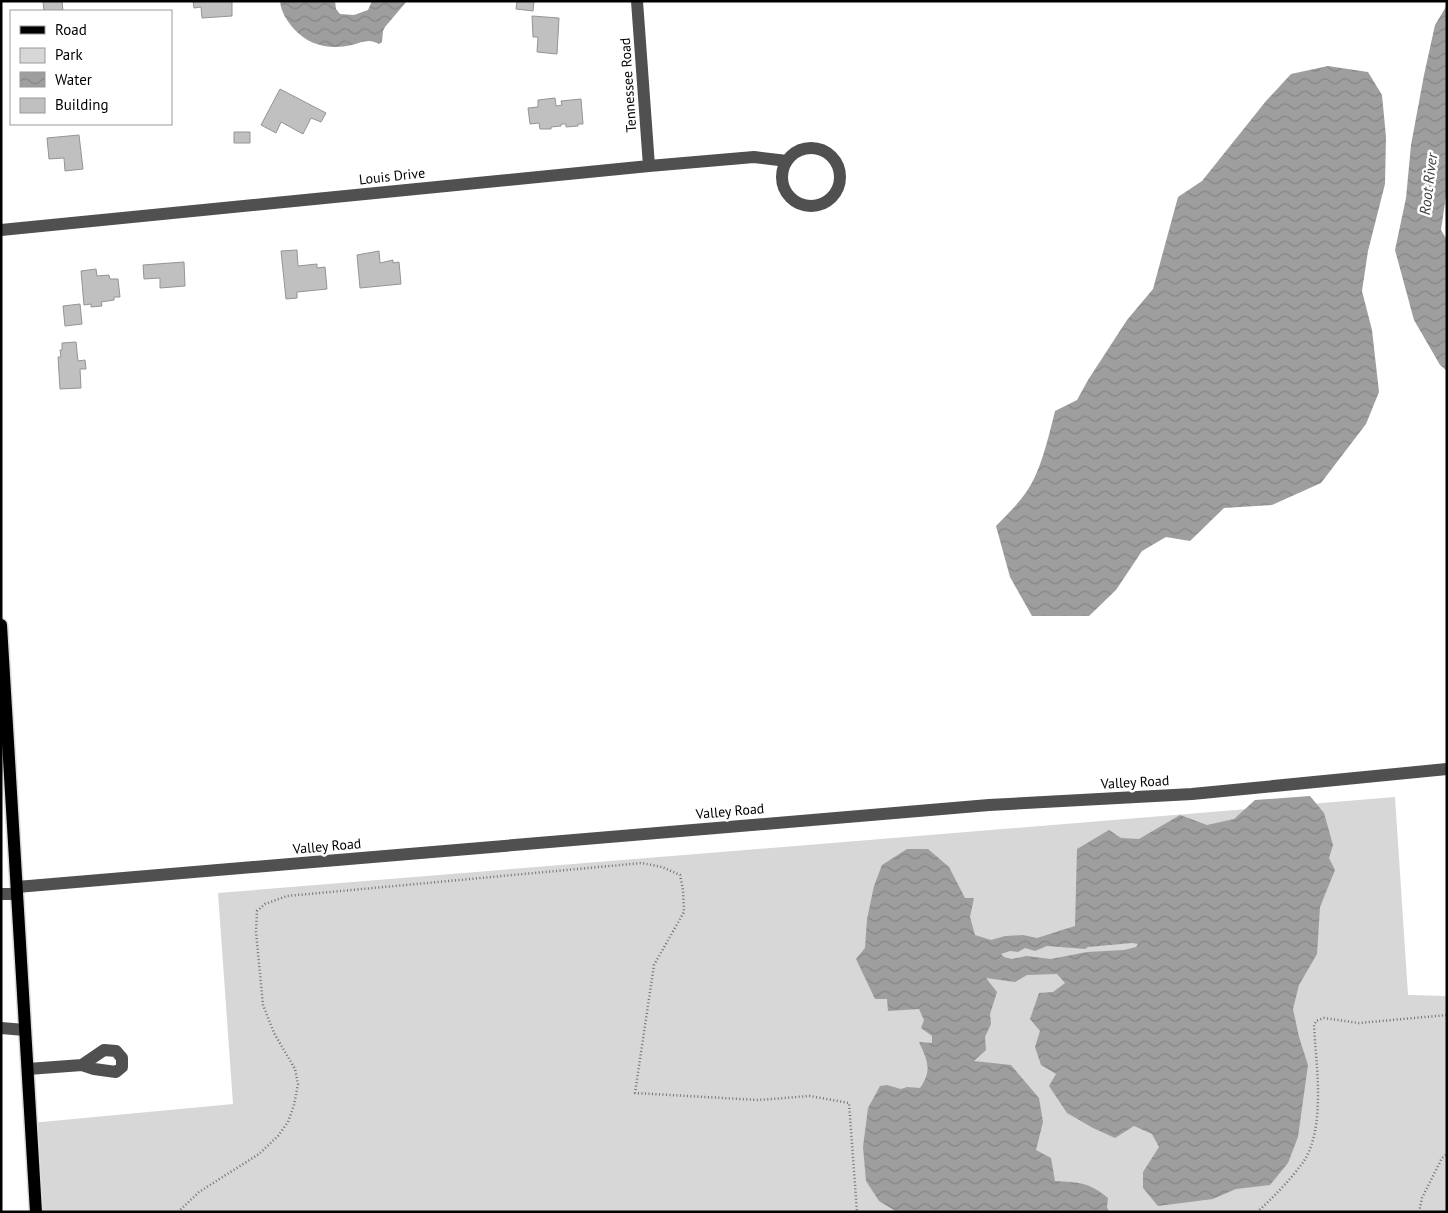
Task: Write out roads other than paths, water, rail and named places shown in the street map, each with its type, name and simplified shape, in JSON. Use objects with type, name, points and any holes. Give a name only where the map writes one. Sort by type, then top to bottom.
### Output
[{"type":"main road","points":[[1,625],[36,1212]]},
{"type":"street","name":"Tennessee Road","points":[[637,1],[649,166]]},
{"type":"street","points":[[817,149],[825,152],[837,165],[840,175],[839,185],[834,194],[827,201],[818,205],[798,204],[784,190],[783,170],[787,161],[800,150],[817,149]]},
{"type":"street","name":"Louis Drive","points":[[1,230],[649,166],[754,157],[787,161]]},
{"type":"street","name":"Valley Road","points":[[1,894],[17,890],[989,805],[1192,794],[1447,769]]},
{"type":"street","points":[[1,1028],[25,1030]]},
{"type":"street","points":[[28,1069],[82,1065]]},
{"type":"water","points":[[280,1],[335,1],[336,9],[340,14],[354,15],[368,10],[372,1],[407,1],[385,27],[382,42],[379,44],[369,41],[328,47],[313,43],[300,35],[285,16]]},
{"type":"water","name":"Root River","points":[[1447,5],[1447,189],[1441,230],[1447,240],[1447,371],[1440,365],[1414,320],[1395,250],[1406,198],[1411,145],[1424,75],[1435,25]]},
{"type":"water","points":[[1328,66],[1368,72],[1382,95],[1386,137],[1385,184],[1368,251],[1362,291],[1372,330],[1379,392],[1366,424],[1321,483],[1272,505],[1224,508],[1190,541],[1166,537],[1142,551],[1116,590],[1089,616],[1032,616],[1010,577],[996,526],[1020,500],[1032,483],[1044,452],[1055,411],[1077,400],[1127,320],[1153,289],[1178,197],[1202,181],[1266,101],[1291,74]]},
{"type":"water","points":[[1310,796],[1324,813],[1333,845],[1329,858],[1335,870],[1320,907],[1317,954],[1299,985],[1293,1009],[1308,1065],[1298,1137],[1288,1163],[1270,1185],[1236,1189],[1213,1199],[1158,1206],[1143,1188],[1143,1172],[1159,1147],[1152,1134],[1134,1126],[1115,1138],[1093,1128],[1067,1113],[1049,1086],[1056,1074],[1041,1065],[1035,1047],[1040,1031],[1030,1019],[1039,993],[1053,992],[1065,983],[1057,974],[1027,975],[1015,982],[986,978],[997,992],[990,1014],[991,1024],[985,1037],[986,1050],[974,1061],[1011,1065],[1039,1098],[1043,1122],[1036,1150],[1051,1158],[1055,1181],[1077,1183],[1094,1188],[1108,1198],[1107,1207],[1109,1212],[897,1212],[879,1201],[866,1181],[863,1147],[868,1108],[880,1086],[887,1085],[901,1089],[907,1087],[920,1088],[928,1070],[919,1042],[932,1043],[932,1036],[921,1028],[924,1020],[919,1009],[888,1011],[887,999],[875,999],[856,959],[865,948],[867,919],[874,886],[882,865],[907,849],[928,849],[949,867],[965,898],[974,898],[970,917],[975,935],[991,940],[1005,936],[1023,935],[1037,938],[1075,926],[1077,849],[1109,830],[1121,838],[1139,839],[1180,815],[1207,825],[1234,819],[1255,800]],"holes":[[[1138,944],[1136,947],[1124,950],[1087,952],[1051,959],[1026,956],[1012,959],[1001,954],[1010,951],[1018,952],[1025,948],[1035,951],[1047,946],[1085,949],[1088,947]]]}]
